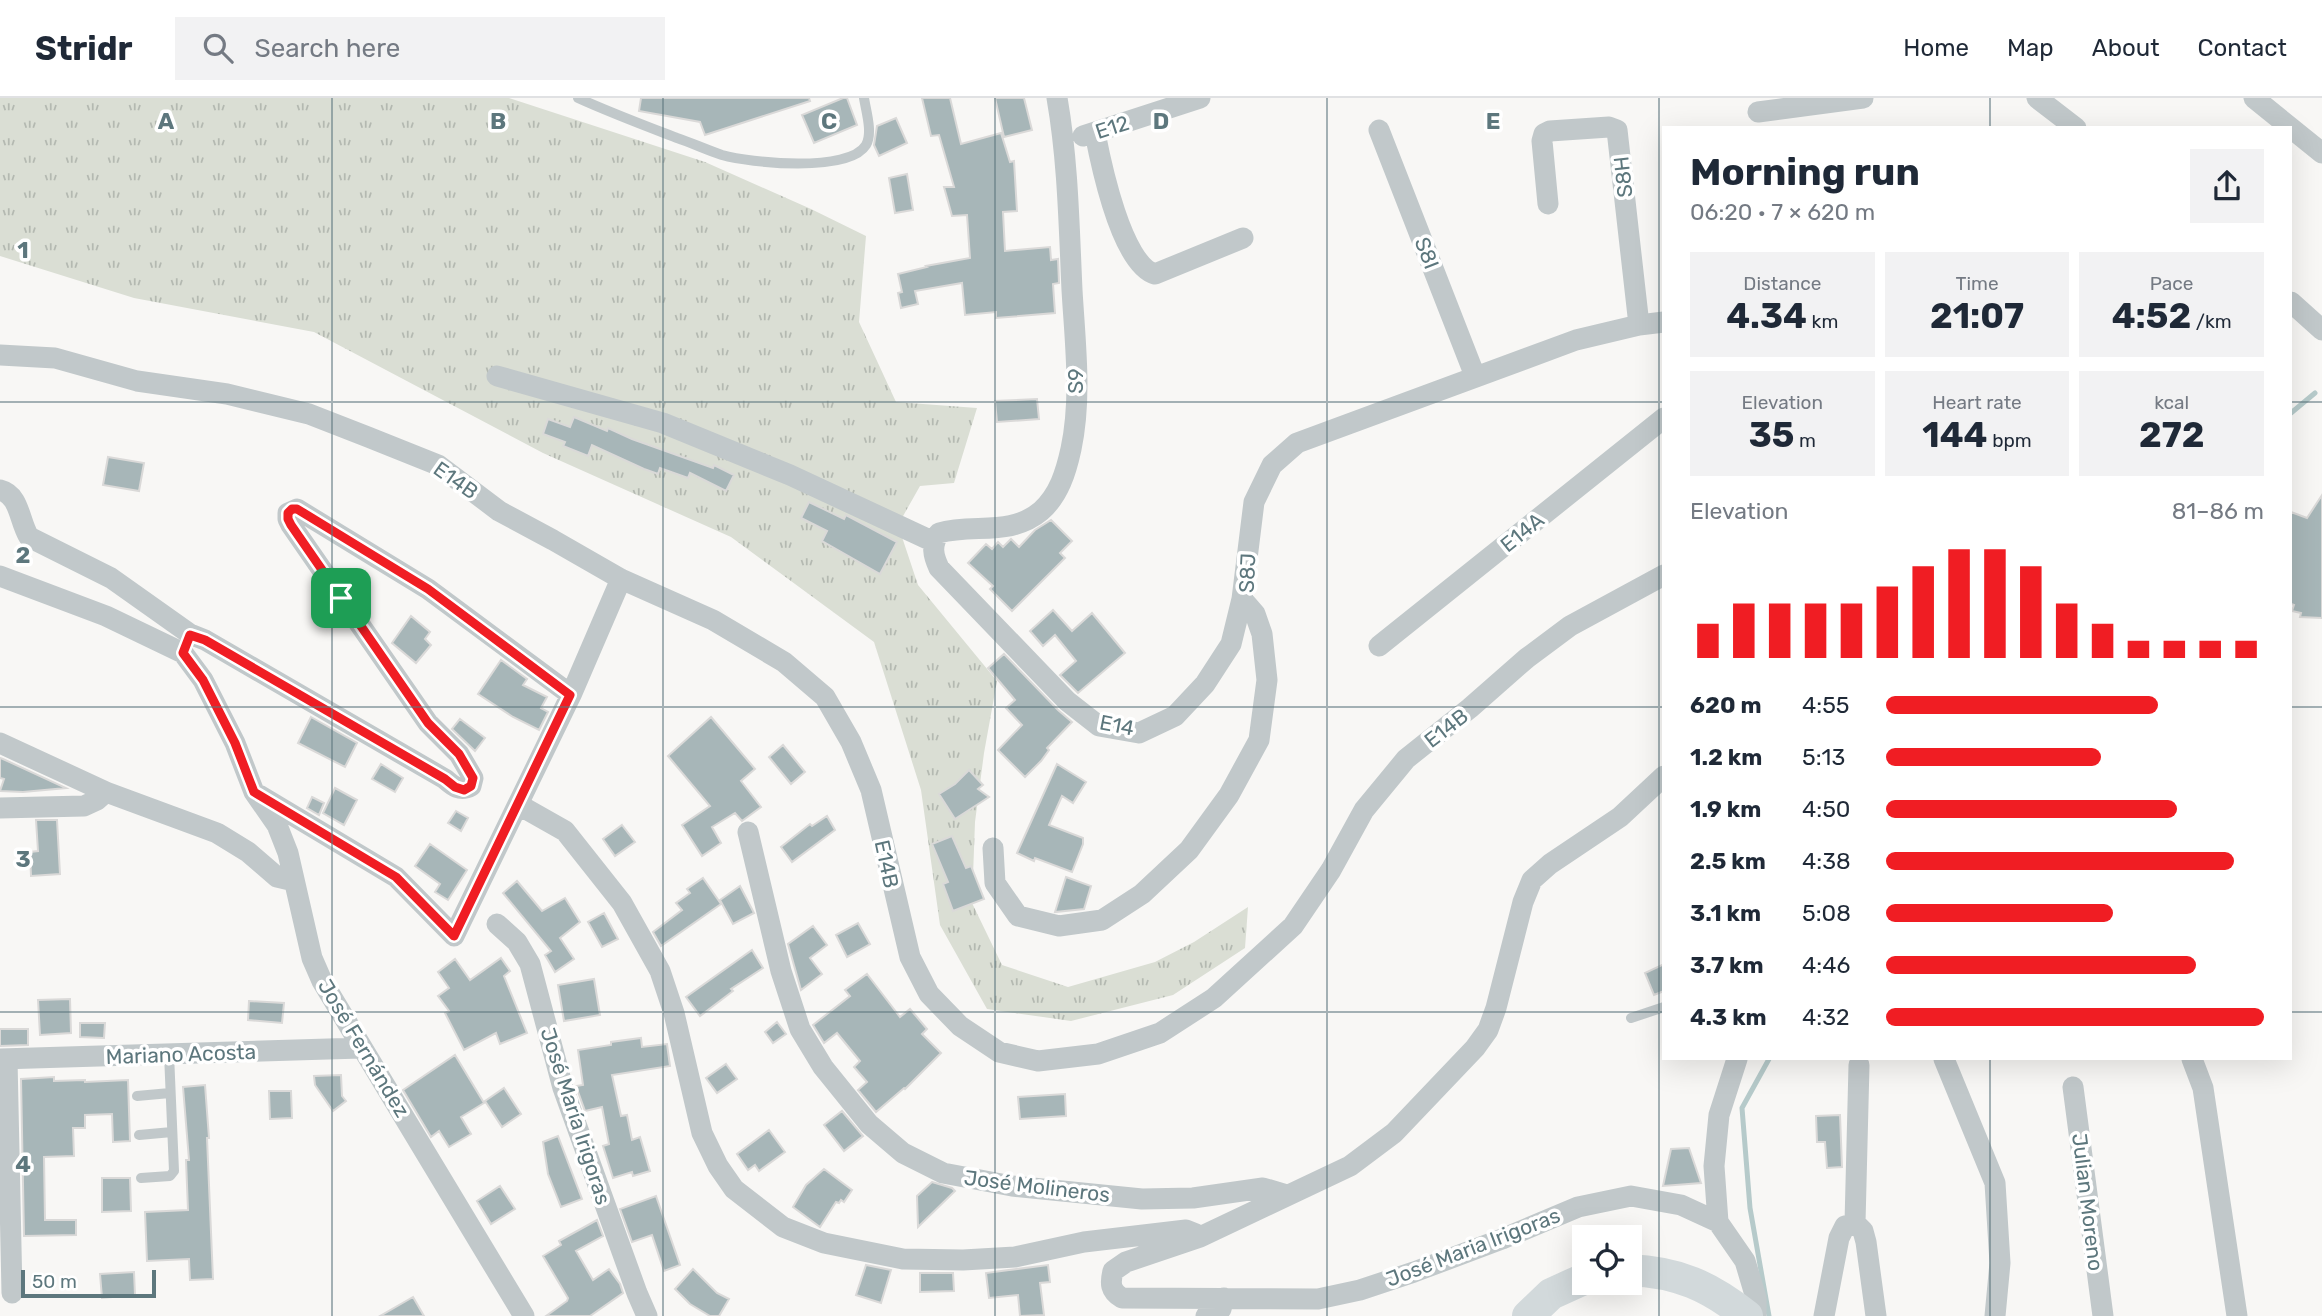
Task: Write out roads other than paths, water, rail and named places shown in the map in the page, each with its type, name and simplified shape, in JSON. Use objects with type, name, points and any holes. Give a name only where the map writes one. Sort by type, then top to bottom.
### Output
[{"type":"main road","points":[[1642,1271],[1690,1280],[1723,1297],[1747,1316]]},
{"type":"main road","points":[[1528,1316],[1551,1294],[1572,1284]]},
{"type":"street","name":"S9","points":[[934,542],[939,533],[953,529],[988,530],[1015,525],[1040,512],[1058,492],[1071,449],[1077,388],[1065,142],[1057,98]]},
{"type":"street","name":"E12","points":[[1065,142],[1200,98]]},
{"type":"street","points":[[1758,113],[1863,98]]},
{"type":"street","points":[[2037,98],[2073,126]]},
{"type":"street","points":[[2254,98],[2289,126]]},
{"type":"street","name":"S8H","points":[[1548,204],[1542,141],[1544,134],[1550,131],[1609,127],[1617,130],[1639,325]]},
{"type":"street","points":[[2292,129],[2322,153]]},
{"type":"street","name":"S8I","points":[[1379,130],[1475,376]]},
{"type":"street","points":[[1095,132],[1114,209],[1131,251],[1141,266],[1149,272],[1155,274],[1243,239]]},
{"type":"street","points":[[2292,303],[2322,330]]},
{"type":"street","name":"S8J","points":[[993,848],[995,883],[1018,916],[1059,926],[1102,920],[1142,894],[1189,849],[1229,796],[1258,740],[1266,680],[1262,634],[1255,614],[1242,599],[1254,502],[1272,466],[1297,443],[1576,340],[1662,322]]},
{"type":"street","name":"E14B","points":[[0,355],[55,358],[137,381],[227,394],[309,414],[438,465],[499,511],[621,579],[713,620],[784,662],[825,697],[851,742],[871,790],[909,957],[929,994],[960,1026],[999,1052],[1038,1061],[1098,1054],[1160,1033],[1213,998],[1293,926],[1331,870],[1364,810],[1406,760],[1570,626],[1662,576]]},
{"type":"street","points":[[497,376],[663,423],[821,489],[934,542]]},
{"type":"street","name":"E14A","points":[[1380,646],[1662,420]]},
{"type":"street","name":"José Fernández","points":[[0,490],[4,490],[16,500],[22,526],[29,537],[111,578],[187,644],[235,743],[254,792],[277,825],[288,853],[312,958],[334,1003],[412,1126],[524,1316]]},
{"type":"street","points":[[0,576],[187,644],[205,640],[455,787],[464,790],[471,786],[473,778],[459,754],[428,723],[291,525],[288,513],[297,509],[428,589],[570,695]]},
{"type":"street","name":"E14","points":[[934,542],[933,555],[940,568],[1066,701],[1099,726],[1139,733],[1175,716],[1205,684],[1231,644],[1242,599]]},
{"type":"street","points":[[254,792],[396,877],[454,936],[519,805],[621,579]]},
{"type":"street","points":[[0,743],[106,792],[217,833],[248,852],[277,877],[294,881]]},
{"type":"street","points":[[519,805],[565,831],[622,903],[660,971],[674,1013],[702,1133],[718,1166],[734,1189],[783,1227],[824,1243],[903,1259],[963,1260],[1015,1257],[1084,1242],[1186,1230],[1200,1237],[1350,1166],[1394,1133],[1475,1048],[1488,1030],[1523,902],[1532,880],[1550,864],[1620,817],[1662,778]]},
{"type":"street","points":[[0,808],[84,806],[106,792]]},
{"type":"street","name":"José Molineros","points":[[748,832],[781,971],[800,1029],[823,1067],[869,1124],[903,1153],[943,1173],[1012,1186],[1142,1199],[1193,1198],[1263,1188],[1287,1195]]},
{"type":"street","name":"José María Irigoras","points":[[497,924],[517,942],[530,964],[581,1143],[647,1316]]},
{"type":"street","name":"Mariano Acosta","points":[[4,1059],[361,1048]]},
{"type":"street","points":[[4,1059],[12,1293]]},
{"type":"street","points":[[1737,1060],[1719,1115],[1714,1166],[1718,1222],[1745,1261],[1756,1298],[1756,1316]]},
{"type":"street","points":[[1944,1060],[1996,1183],[2000,1263],[1995,1316]]},
{"type":"street","points":[[2192,1060],[2203,1088],[2237,1316]]},
{"type":"street","points":[[1859,1065],[1855,1223],[1863,1231],[1866,1241],[1876,1316]]},
{"type":"street","name":"Julian Moreno","points":[[2073,1087],[2103,1316]]},
{"type":"street","name":"José Maria Irigoras","points":[[1200,1237],[1126,1262],[1113,1271],[1111,1286],[1115,1294],[1122,1298],[1318,1298],[1360,1290],[1502,1239],[1578,1208],[1631,1196],[1681,1205],[1718,1222]]},
{"type":"street","points":[[1824,1316],[1839,1238],[1845,1226],[1855,1223]]},
{"type":"street","points":[[1206,1316],[1221,1309],[1224,1298]]},
{"type":"lane","points":[[578,98],[723,155],[762,161],[816,164],[841,161],[864,148],[869,139],[864,98]]},
{"type":"lane","points":[[1631,1018],[1662,1008]]},
{"type":"lane","points":[[141,1178],[173,1175],[169,1054]]},
{"type":"lane","points":[[137,1096],[170,1093]]},
{"type":"lane","points":[[139,1135],[172,1132]]},
{"type":"waterway","points":[[2292,412],[2315,393]]},
{"type":"waterway","points":[[1768,1060],[1742,1108],[1750,1208],[1769,1316]]}]
